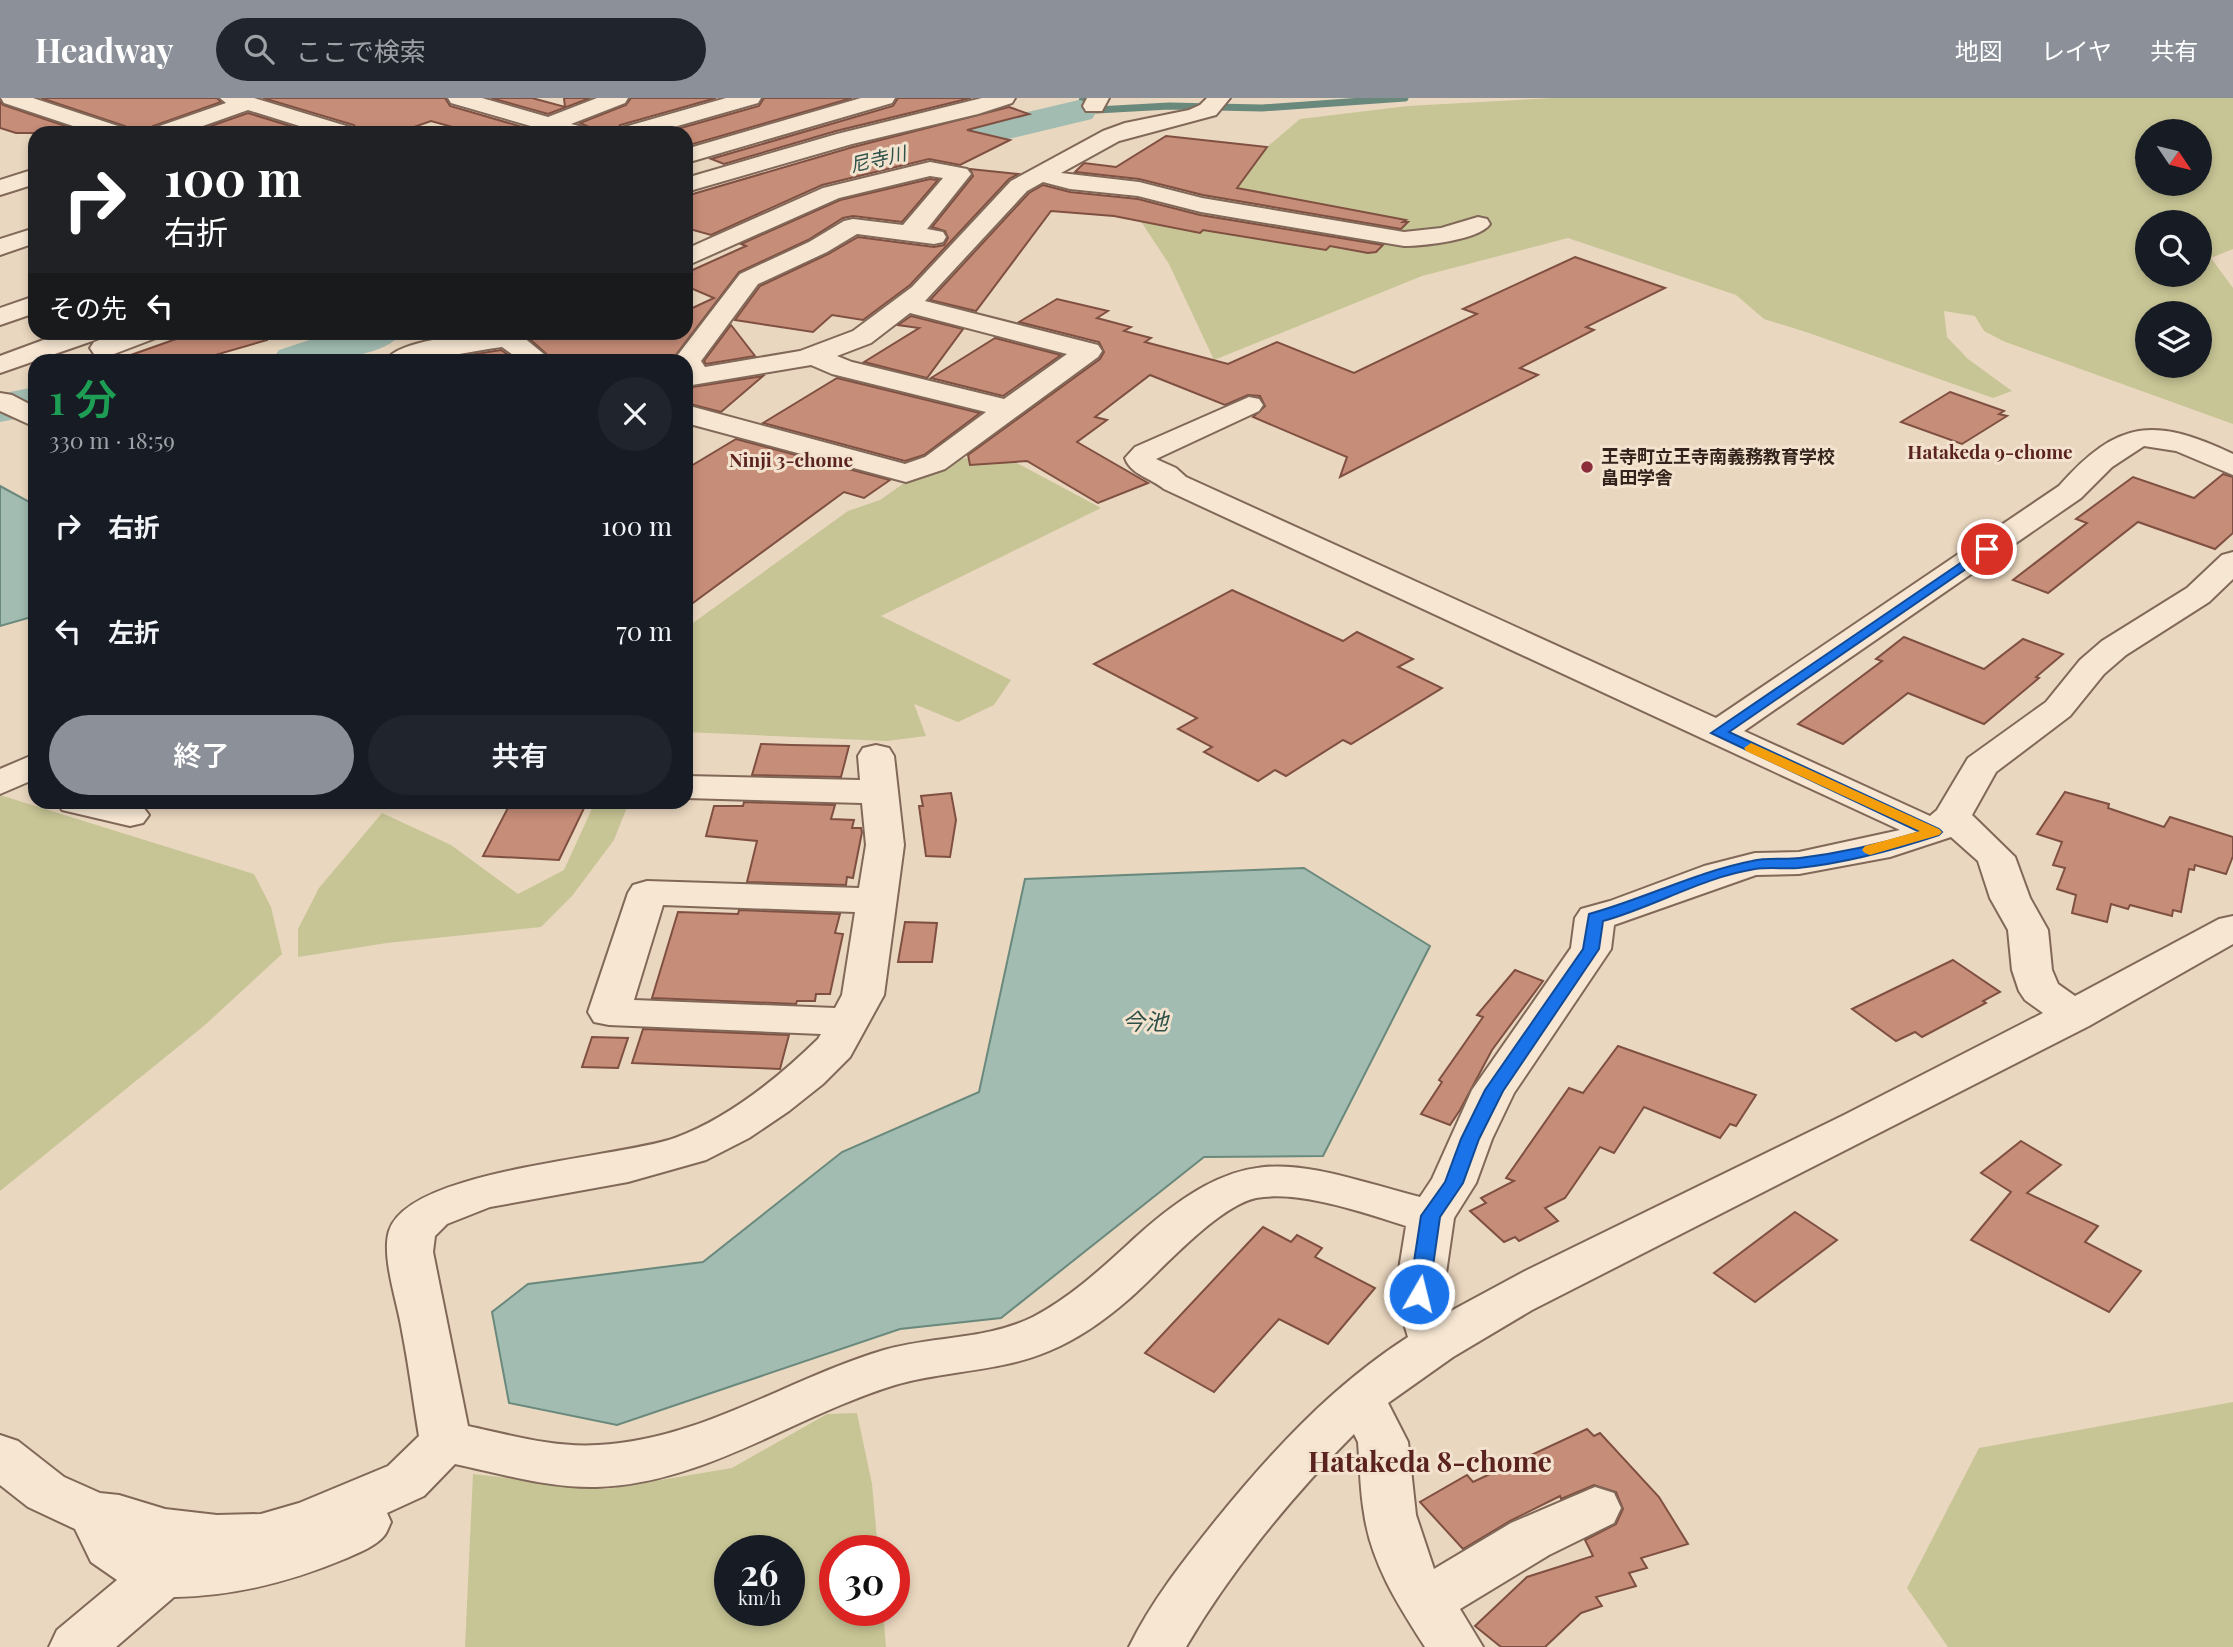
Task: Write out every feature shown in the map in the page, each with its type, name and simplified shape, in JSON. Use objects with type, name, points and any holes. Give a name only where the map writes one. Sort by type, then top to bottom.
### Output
[{"type":"street","points":[[12,98],[95,126]]},
{"type":"street","points":[[550,124],[617,98]]},
{"type":"street","points":[[653,126],[750,98]]},
{"type":"street","points":[[693,154],[884,98]]},
{"type":"street","points":[[693,183],[845,139],[970,109],[1004,98]]},
{"type":"street","points":[[467,99],[556,126]]},
{"type":"street","points":[[179,126],[239,101],[316,126]]},
{"type":"street","points":[[284,114],[318,102]]},
{"type":"street","points":[[693,376],[814,356],[862,337],[905,304],[946,266],[1010,193],[1121,131],[1213,105]]},
{"type":"street","points":[[0,167],[28,175]]},
{"type":"street","points":[[693,257],[831,192],[930,169],[960,174],[909,233]]},
{"type":"street","points":[[1041,175],[1070,182],[1163,193],[1201,205],[1404,239],[1424,240],[1449,235],[1478,223]]},
{"type":"street","points":[[0,188],[28,179]]},
{"type":"street","points":[[1177,226],[1201,205]]},
{"type":"street","points":[[689,354],[696,332],[749,279],[818,247],[853,226],[968,241]]},
{"type":"street","points":[[0,248],[28,238]]},
{"type":"street","points":[[693,262],[749,279]]},
{"type":"street","points":[[0,291],[28,301]]},
{"type":"street","points":[[693,416],[906,473],[935,463],[1088,351],[905,304]]},
{"type":"street","points":[[0,317],[28,307]]},
{"type":"street","points":[[43,354],[98,340]]},
{"type":"street","points":[[417,354],[437,347],[491,340]]},
{"type":"street","points":[[510,340],[529,354]]},
{"type":"street","points":[[814,356],[842,368],[1008,410]]},
{"type":"street","points":[[0,365],[28,358]]},
{"type":"street","points":[[1249,405],[1145,453],[1140,458],[1142,464],[1165,474],[1175,483],[1718,733],[1943,825],[1996,857],[2010,898],[2028,930],[2032,970],[2040,991],[2074,1016]]},
{"type":"street","points":[[1718,733],[2070,492],[2087,472],[2126,445],[2139,438],[2154,438],[2228,457]]},
{"type":"street","points":[[1435,1344],[1419,1294],[1431,1216],[1453,1183],[1470,1139],[1494,1090],[1591,949],[1595,918],[1624,910],[1718,874],[1755,864],[1799,863],[1890,846],[1943,825],[1981,766],[2058,709],[2092,667],[2114,648],[2227,578]]},
{"type":"street","points":[[0,783],[28,769]]},
{"type":"street","points":[[445,1442],[427,1332],[410,1252],[412,1231],[431,1212],[483,1192],[628,1166],[690,1149],[733,1127],[774,1101],[808,1074],[835,1047],[863,995],[885,845],[878,774],[693,787]]},
{"type":"street","points":[[0,783],[28,789]]},
{"type":"street","points":[[102,809],[130,816]]},
{"type":"street","points":[[850,1022],[609,1012],[647,893],[876,901]]},
{"type":"street","points":[[1157,1647],[1213,1564],[1263,1501],[1324,1433],[1361,1398],[1435,1344],[1512,1299],[2074,1016],[2233,928]]},
{"type":"street","points":[[445,1442],[558,1463],[598,1466],[656,1457],[691,1448],[885,1369],[929,1358],[987,1351],[1048,1330],[1096,1299],[1194,1214],[1228,1191],[1258,1182],[1298,1183],[1431,1216]]},
{"type":"street","points":[[1361,1398],[1383,1442],[1390,1515],[1411,1580],[1455,1647]]},
{"type":"street","points":[[94,1514],[98,1530],[110,1547],[135,1567],[164,1573],[215,1576],[308,1551],[347,1535],[376,1515],[445,1442]]},
{"type":"street","points":[[0,1456],[46,1492],[94,1514],[119,1517],[165,1531],[217,1537],[261,1536],[309,1522],[406,1481]]},
{"type":"street","points":[[1426,1602],[1530,1539],[1595,1508]]},
{"type":"street","points":[[77,1647],[164,1573]]},
{"type":"shaded area","points":[[1553,98],[2233,98],[2233,249],[2212,258],[2212,210],[2135,210],[2135,287],[2212,287],[2212,259],[2233,288],[2233,424],[2003,341],[1984,331],[1975,316],[1944,311],[1947,337],[1968,359],[2012,391],[1993,398],[1764,319],[1736,295],[1568,238],[1422,276],[1214,360],[1169,264],[1140,220],[1254,158],[1300,119],[1408,106]]},
{"type":"shaded area","points":[[1004,456],[1101,508],[881,616],[1011,680],[994,705],[958,722],[914,704],[926,736],[887,741],[693,732],[693,623],[848,511],[880,500],[910,479],[954,459]]},
{"type":"shaded area","points":[[0,795],[28,804],[28,809],[45,809],[254,874],[271,907],[282,954],[205,1025],[0,1191]]},
{"type":"shaded area","points":[[592,809],[626,809],[614,840],[572,896],[541,927],[387,943],[298,957],[298,929],[319,888],[382,813],[451,845],[518,894],[564,870]]},
{"type":"shaded area","points":[[2233,1402],[2233,1647],[1948,1647],[1907,1588],[1979,1448]]},
{"type":"shaded area","points":[[857,1413],[872,1484],[877,1535],[819,1535],[819,1626],[884,1626],[886,1647],[465,1647],[473,1474],[607,1489],[732,1468],[827,1414]]},
{"type":"water","points":[[0,486],[28,501],[28,618],[0,626]]},
{"type":"water","name":"今池","points":[[1304,868],[1430,946],[1323,1156],[1204,1157],[1001,1318],[900,1329],[617,1425],[509,1403],[492,1312],[528,1284],[703,1262],[842,1152],[979,1092],[1025,879]]},
{"type":"building","points":[[41,98],[217,98],[221,102],[153,126],[125,126]]},
{"type":"building","points":[[263,98],[445,98],[450,106],[519,126],[449,126],[431,121],[417,126],[354,125]]},
{"type":"building","points":[[491,98],[532,98],[565,107],[564,98],[590,98],[548,114]]},
{"type":"building","points":[[631,98],[716,98],[619,126],[587,126],[580,123],[626,105]]},
{"type":"building","points":[[764,98],[852,98],[693,144],[693,126],[688,126],[759,106]]},
{"type":"building","points":[[898,98],[971,98],[836,131],[724,164],[711,159],[893,106]]},
{"type":"building","points":[[0,101],[3,105],[65,126],[28,126],[28,133],[16,133],[0,128]]},
{"type":"building","points":[[1009,107],[1029,114],[967,130],[1010,140],[960,165],[929,159],[822,185],[711,235],[693,230],[693,194],[853,147]]},
{"type":"building","points":[[248,113],[290,126],[211,126]]},
{"type":"building","points":[[1166,136],[1267,147],[1237,188],[1408,222],[1401,229],[1203,195],[1139,179],[1075,172],[1084,163],[1116,167]]},
{"type":"building","points":[[970,169],[1018,174],[1009,179],[910,285],[863,320],[832,315],[813,332],[735,320],[760,286],[858,237],[934,247],[944,245],[948,238],[945,231],[932,227],[973,176]]},
{"type":"building","points":[[930,179],[938,180],[902,222],[853,216],[843,218],[808,240],[739,272],[693,332],[693,308],[714,298],[693,289],[693,270],[746,246],[741,244],[840,200]]},
{"type":"building","points":[[1043,185],[1070,192],[1138,199],[1200,215],[1383,245],[1376,252],[1368,253],[1330,246],[1326,250],[1203,230],[1200,233],[1114,216],[1051,211],[976,311],[930,300],[1029,193]]},
{"type":"building","points":[[1575,257],[1665,288],[1586,327],[1594,330],[1520,368],[1538,375],[1340,477],[1347,457],[1253,417],[1265,406],[1260,396],[1248,395],[1225,405],[1150,375],[1095,417],[1107,420],[1077,442],[1148,483],[1098,503],[1027,461],[970,465],[968,455],[1100,359],[1104,352],[1099,342],[1019,322],[1057,299],[1108,311],[1097,318],[1131,327],[1124,331],[1151,338],[1145,342],[1228,364],[1277,342],[1354,373],[1477,314],[1463,309]]},
{"type":"building","points":[[911,316],[963,329],[927,378],[864,362],[919,328],[898,325]]},
{"type":"building","points":[[731,325],[755,356],[706,364],[704,361]]},
{"type":"building","points":[[995,338],[1061,355],[1003,396],[931,378]]},
{"type":"building","points":[[173,340],[267,340],[219,354],[134,354]]},
{"type":"building","points":[[531,340],[687,340],[677,354],[546,354]]},
{"type":"building","points":[[501,350],[507,354],[476,354]]},
{"type":"building","points":[[763,376],[721,412],[693,405],[693,387]]},
{"type":"building","points":[[837,378],[980,413],[924,455],[905,461],[763,423]]},
{"type":"building","points":[[1950,392],[2004,411],[1999,414],[2007,416],[1962,444],[1901,422]]},
{"type":"building","points":[[736,439],[890,480],[864,498],[844,492],[693,603],[693,465]]},
{"type":"building","points":[[2223,474],[2233,477],[2233,533],[2215,549],[2138,522],[2048,593],[2013,580],[2087,523],[2076,519],[2133,477],[2194,498]]},
{"type":"building","points":[[1232,590],[1343,641],[1357,632],[1413,659],[1398,667],[1442,688],[1351,744],[1343,740],[1286,776],[1275,770],[1258,781],[1204,752],[1212,747],[1178,729],[1197,718],[1094,664]]},
{"type":"building","points":[[1904,637],[1984,669],[2023,639],[2063,654],[1984,724],[1908,693],[1843,744],[1798,724],[1882,661],[1876,659]]},
{"type":"building","points":[[761,744],[849,746],[841,777],[752,775]]},
{"type":"building","points":[[2065,792],[2109,804],[2108,808],[2164,827],[2170,817],[2233,837],[2233,856],[2226,874],[2195,865],[2194,870],[2189,869],[2181,912],[2173,910],[2172,916],[2130,905],[2128,909],[2111,904],[2107,922],[2072,913],[2076,895],[2057,889],[2065,868],[2053,865],[2062,842],[2037,834]]},
{"type":"building","points":[[951,793],[956,820],[950,857],[926,856],[919,806],[923,806],[921,796]]},
{"type":"building","points":[[744,802],[835,805],[831,819],[854,820],[852,828],[861,828],[862,832],[853,878],[847,877],[846,885],[747,882],[757,841],[706,836],[714,806],[743,806]]},
{"type":"building","points":[[507,809],[584,809],[559,860],[483,856]]},
{"type":"building","points":[[739,910],[840,914],[835,933],[843,934],[830,994],[816,994],[815,1001],[797,1001],[796,1004],[652,998],[678,912],[738,914]]},
{"type":"building","points":[[905,922],[937,923],[932,962],[898,962]]},
{"type":"building","points":[[1953,960],[2000,992],[1983,1001],[1986,1003],[1922,1037],[1915,1032],[1896,1041],[1852,1009]]},
{"type":"building","points":[[1515,970],[1543,981],[1492,1050],[1460,1110],[1450,1125],[1421,1114],[1442,1082],[1439,1080],[1483,1017],[1477,1015]]},
{"type":"building","points":[[643,1029],[789,1035],[780,1069],[632,1063]]},
{"type":"building","points":[[592,1037],[628,1038],[618,1068],[582,1067]]},
{"type":"building","points":[[1618,1046],[1756,1095],[1736,1126],[1730,1124],[1720,1138],[1644,1107],[1614,1153],[1600,1147],[1565,1198],[1545,1208],[1558,1221],[1519,1241],[1515,1237],[1504,1242],[1470,1211],[1486,1203],[1481,1198],[1514,1181],[1506,1178],[1569,1088],[1583,1093]]},
{"type":"building","points":[[2021,1141],[2061,1165],[2027,1193],[2098,1226],[2085,1242],[2141,1271],[2109,1312],[1971,1240],[2011,1192],[1981,1173]]},
{"type":"building","points":[[1795,1212],[1837,1240],[1755,1302],[1714,1273]]},
{"type":"building","points":[[1263,1227],[1291,1242],[1297,1235],[1322,1248],[1315,1257],[1375,1288],[1328,1344],[1279,1319],[1214,1392],[1145,1353]]},
{"type":"building","points":[[1587,1429],[1594,1436],[1600,1433],[1659,1497],[1688,1544],[1641,1558],[1647,1568],[1629,1573],[1636,1586],[1596,1597],[1602,1606],[1581,1613],[1545,1647],[1501,1647],[1475,1626],[1527,1577],[1593,1556],[1585,1540],[1616,1524],[1623,1509],[1616,1492],[1594,1485],[1561,1499],[1560,1496],[1463,1549],[1420,1502],[1467,1475],[1473,1482]]},
{"type":"waterway","points":[[1083,98],[1079,111],[1169,106],[1262,108],[1405,98]]},
{"type":"waterway","name":"尼寺川","points":[[895,154],[1079,111]]},
{"type":"waterway","name":"尼寺川","points":[[313,354],[356,340]]},
{"type":"waterway","name":"尼寺川","points":[[0,408],[28,402]]},
{"type":"slow traffic","points":[[1751,748],[1934,832],[1870,850]]},
{"type":"place","name":"王寺町立王寺南義務教育学校 畠田学舎","points":[[1587,467]]},
{"type":"district","name":"Hatakeda 9-chome","points":[[1990,452]]},
{"type":"district","name":"Ninji 3-chome","points":[[791,460]]},
{"type":"district","name":"Hatakeda 8-chome","points":[[1430,1462]]},
{"type":"route","points":[[1419,1294],[1431,1216],[1453,1183],[1470,1139],[1494,1090],[1591,949],[1595,918],[1624,910],[1718,874],[1755,864],[1799,863],[1890,846],[1934,832],[1718,733],[1987,549]]}]
